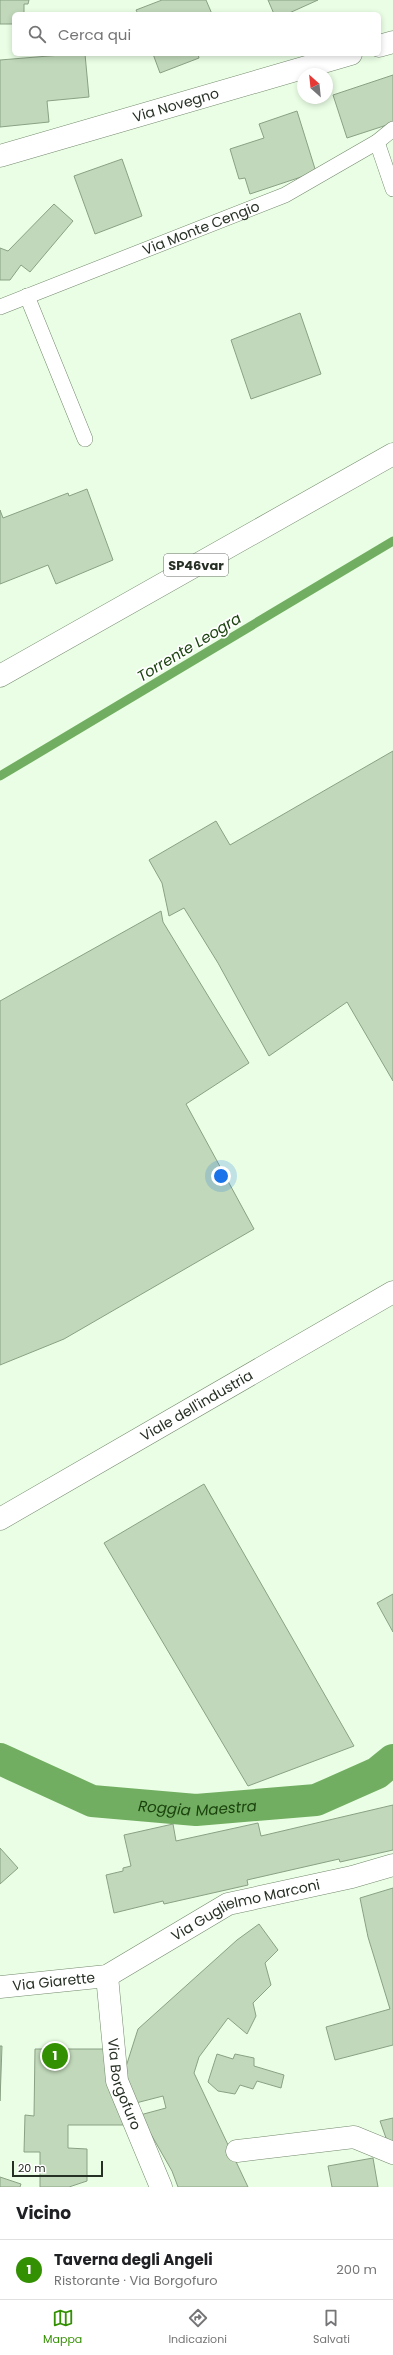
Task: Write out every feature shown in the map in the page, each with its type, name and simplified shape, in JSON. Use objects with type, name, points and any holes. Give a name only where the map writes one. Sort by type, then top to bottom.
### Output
[{"type":"street","points":[[381,45],[393,42]]},
{"type":"street","name":"Via Novegno","points":[[0,156],[344,56]]},
{"type":"street","name":"SP46var","points":[[0,676],[393,454]]},
{"type":"street","name":"Viale dell'industria","points":[[0,1519],[393,1292]]},
{"type":"street","name":"Via Guglielmo Marconi","points":[[106,1976],[228,1904],[352,1877],[393,1865]]},
{"type":"street","name":"Via Giarette","points":[[0,1987],[106,1976]]},
{"type":"street","name":"Via Borgofuro","points":[[106,1976],[117,2081],[161,2187]]},
{"type":"street","points":[[238,2151],[354,2137],[393,2153]]},
{"type":"lane","name":"Via Monte Cengio","points":[[0,307],[285,195],[377,142],[393,130]]},
{"type":"lane","points":[[377,142],[393,189]]},
{"type":"lane","points":[[27,296],[85,439]]},
{"type":"building","points":[[0,0],[29,0],[28,4],[24,4],[24,12],[12,12],[12,24],[0,24]]},
{"type":"building","points":[[162,0],[206,0],[211,12],[137,12],[136,10]]},
{"type":"building","points":[[268,0],[318,0],[291,12],[273,12]]},
{"type":"building","points":[[49,56],[85,56],[89,97],[47,101],[49,122],[0,127],[0,60]]},
{"type":"building","points":[[154,56],[198,56],[199,58],[160,73]]},
{"type":"building","points":[[393,75],[393,123],[347,138],[333,95]]},
{"type":"building","points":[[297,111],[316,172],[250,194],[245,178],[239,179],[230,149],[264,138],[259,124]]},
{"type":"building","points":[[122,159],[142,216],[95,234],[74,176]]},
{"type":"building","points":[[54,204],[73,221],[30,272],[21,265],[10,280],[0,280],[0,248],[8,251]]},
{"type":"building","points":[[300,313],[321,374],[251,399],[231,340]]},
{"type":"building","points":[[87,489],[113,560],[56,584],[48,565],[0,584],[0,510],[3,518],[68,493],[69,496]]},
{"type":"building","points":[[393,751],[393,1081],[347,1002],[269,1056],[218,963],[184,908],[169,916],[162,883],[149,860],[216,821],[230,845]]},
{"type":"building","points":[[161,911],[163,922],[249,1063],[186,1104],[254,1229],[64,1339],[0,1365],[0,1001]]},
{"type":"building","points":[[204,1484],[354,1746],[248,1786],[104,1543]]},
{"type":"building","points":[[393,1594],[393,1632],[377,1603]]},
{"type":"building","points":[[393,1805],[393,1850],[340,1862],[339,1859],[247,1880],[248,1885],[164,1904],[163,1901],[114,1913],[106,1875],[123,1871],[123,1868],[131,1866],[124,1835],[173,1824],[176,1841],[258,1823],[261,1836]]},
{"type":"building","points":[[0,1848],[18,1868],[0,1884]]},
{"type":"building","points":[[393,1888],[393,2045],[335,2060],[326,2027],[390,2009],[368,1937],[360,1898]]},
{"type":"building","points":[[259,1924],[278,1950],[265,1963],[271,1985],[253,2003],[256,2016],[247,2034],[228,2018],[199,2057],[194,2073],[248,2187],[178,2187],[172,2171],[140,2115],[166,2108],[163,2096],[132,2104],[124,2073],[138,2029],[237,1940]]},
{"type":"building","points":[[0,2046],[2,2046],[0,2101]]},
{"type":"building","points":[[35,2049],[109,2049],[126,2125],[68,2125],[68,2148],[87,2149],[87,2181],[69,2187],[40,2187],[40,2152],[24,2152],[25,2115],[34,2116]]},
{"type":"building","points":[[217,2054],[233,2059],[235,2054],[254,2058],[254,2066],[284,2075],[281,2088],[257,2081],[253,2089],[240,2085],[235,2094],[218,2091],[208,2082]]},
{"type":"building","points":[[393,2118],[393,2143],[386,2138],[380,2121]]},
{"type":"building","points":[[373,2158],[378,2187],[332,2187],[328,2166]]},
{"type":"building","points":[[0,2177],[21,2184],[20,2187],[0,2187]]},
{"type":"waterway","name":"Torrente Leogra","points":[[0,776],[393,541]]},
{"type":"waterway","name":"Roggia Maestra","points":[[0,1759],[92,1801],[196,1810],[316,1800],[377,1773],[393,1760]]},
{"type":"place","name":"Taverna degli Angeli","points":[[55,2056]]}]
